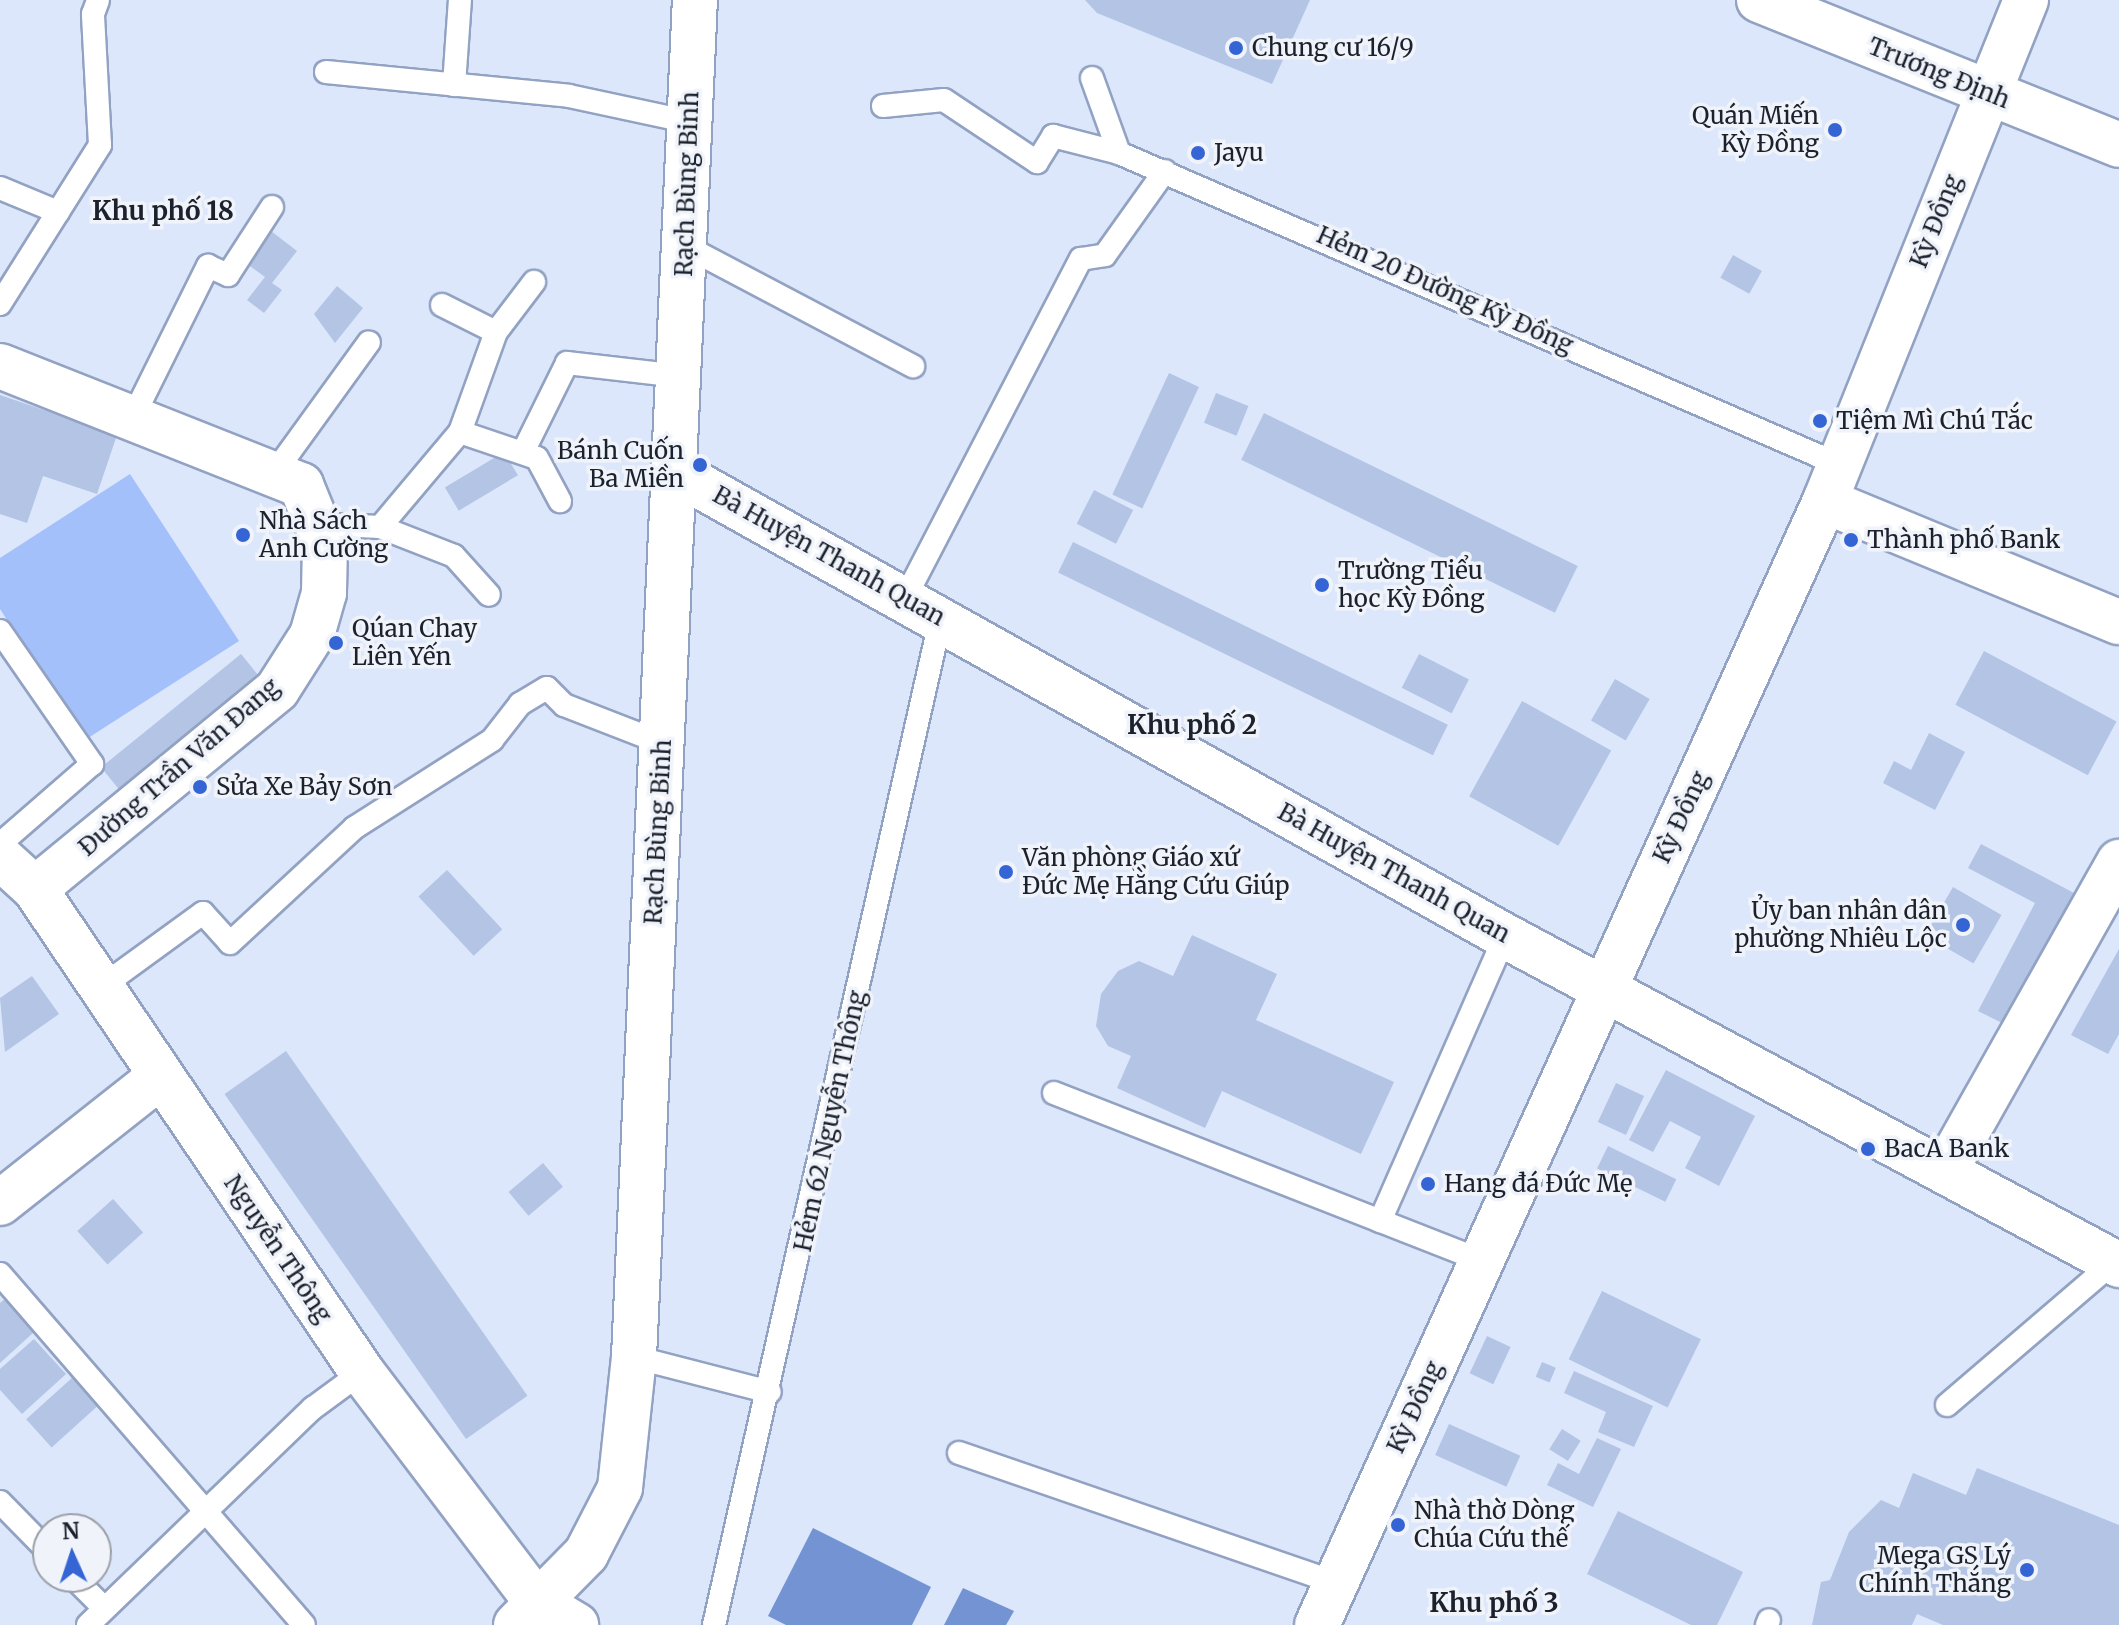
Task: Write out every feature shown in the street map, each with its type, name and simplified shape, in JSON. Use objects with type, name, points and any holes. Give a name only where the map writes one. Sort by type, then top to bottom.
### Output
[{"type":"street","name":"Rạch Bùng Binh","points":[[526,1613],[606,1528],[620,1488],[634,1357],[695,0]]},
{"type":"street","name":"Trương Định","points":[[1759,0],[2119,145]]},
{"type":"street","name":"Kỳ Ðồng","points":[[1317,1625],[1832,483],[2026,0]]},
{"type":"street","name":"Đường Trần Văn Đang","points":[[0,366],[275,472],[301,485],[325,544],[324,593],[312,635],[277,690],[35,889]]},
{"type":"street","name":"Bà Huyện Thanh Quan","points":[[675,472],[923,607],[1505,936],[2117,1264]]},
{"type":"street","points":[[1832,483],[2119,622]]},
{"type":"street","name":"Nguyễn Thông","points":[[0,857],[35,889],[526,1613],[576,1625]]},
{"type":"street","points":[[1945,1171],[2119,862]]},
{"type":"street","points":[[0,1203],[161,1076]]},
{"type":"lane","points":[[0,304],[100,145],[93,14],[98,0]]},
{"type":"lane","points":[[454,85],[460,0]]},
{"type":"lane","points":[[326,72],[569,96],[690,122]]},
{"type":"lane","points":[[1092,78],[1119,153]]},
{"type":"lane","name":"Hẻm 20 Đường Kỳ Ðồng","points":[[883,106],[944,100],[1037,162],[1053,136],[1119,153],[1165,171],[1832,483]]},
{"type":"lane","name":"Hẻm 62 Nguyễn Thông","points":[[714,1625],[770,1392],[923,607],[1081,259],[1105,255],[1165,171]]},
{"type":"lane","points":[[0,188],[58,212]]},
{"type":"lane","points":[[133,417],[208,266],[228,275],[272,207]]},
{"type":"lane","points":[[685,246],[913,366]]},
{"type":"lane","points":[[380,527],[460,432],[496,332],[534,282]]},
{"type":"lane","points":[[442,305],[496,332]]},
{"type":"lane","points":[[275,472],[369,342]]},
{"type":"lane","points":[[524,450],[567,363],[679,376]]},
{"type":"lane","points":[[460,432],[524,450],[537,458],[560,501]]},
{"type":"lane","points":[[317,524],[380,527],[454,556],[489,595]]},
{"type":"lane","points":[[0,631],[92,764],[0,844]]},
{"type":"lane","points":[[101,987],[203,913],[230,943],[354,828],[492,740],[520,704],[547,688],[564,705],[662,743]]},
{"type":"lane","points":[[1380,1221],[1505,936]]},
{"type":"lane","points":[[1054,1093],[1483,1261]]},
{"type":"lane","points":[[1947,1405],[2117,1264]]},
{"type":"lane","points":[[0,1274],[201,1514],[304,1625]]},
{"type":"lane","points":[[634,1357],[770,1392]]},
{"type":"lane","points":[[88,1625],[101,1605],[313,1408],[362,1372]]},
{"type":"lane","points":[[959,1453],[1336,1583]]},
{"type":"lane","points":[[0,1502],[32,1535]]},
{"type":"lane","points":[[89,1593],[101,1605]]},
{"type":"shaded area","points":[[130,474],[239,641],[85,740],[0,609],[0,558]]},
{"type":"shaded area","points":[[813,1528],[931,1587],[912,1625],[786,1625],[768,1616]]},
{"type":"shaded area","points":[[963,1588],[1014,1611],[1006,1625],[944,1625]]},
{"type":"building","name":"Chung cư 16/9","points":[[1085,0],[1310,0],[1272,84],[1097,13]]},
{"type":"building","points":[[267,228],[297,251],[272,283],[282,290],[264,313],[247,300],[265,277],[243,261]]},
{"type":"building","points":[[1733,255],[1762,271],[1749,294],[1720,278]]},
{"type":"building","points":[[337,286],[363,308],[335,343],[314,314]]},
{"type":"building","points":[[1169,373],[1199,387],[1142,508],[1112,494]]},
{"type":"building","points":[[1216,393],[1248,406],[1236,436],[1204,423]]},
{"type":"building","points":[[0,395],[117,435],[97,494],[43,476],[27,523],[0,514]]},
{"type":"building","points":[[1264,413],[1578,566],[1555,613],[1241,460]]},
{"type":"building","points":[[504,452],[518,475],[459,511],[445,488]]},
{"type":"building","points":[[1094,490],[1133,510],[1116,544],[1077,524]]},
{"type":"building","points":[[1073,542],[1448,725],[1433,755],[1058,573]]},
{"type":"building","points":[[1984,651],[2116,721],[2088,775],[1955,705]]},
{"type":"building","points":[[241,654],[262,680],[122,793],[101,767]]},
{"type":"building","points":[[1419,654],[1469,679],[1452,713],[1402,688]]},
{"type":"building","points":[[1615,679],[1650,699],[1626,741],[1591,721]]},
{"type":"building","points":[[1522,701],[1611,750],[1558,846],[1469,796]]},
{"type":"building","points":[[1929,733],[1965,752],[1935,810],[1883,783],[1894,761],[1911,770]]},
{"type":"building","points":[[1981,844],[2074,893],[2004,1024],[1978,1011],[2035,903],[1968,868]]},
{"type":"building","points":[[447,870],[502,929],[474,956],[418,897]]},
{"type":"building","name":"Ủy ban nhân dân phường Nhiêu Lộc","points":[[1953,887],[2001,915],[1973,963],[1925,935]]},
{"type":"building","points":[[1192,935],[1277,974],[1256,1020],[1394,1082],[1361,1154],[1222,1091],[1205,1128],[1117,1088],[1131,1056],[1108,1046],[1096,1026],[1101,994],[1118,971],[1139,961],[1173,976]]},
{"type":"building","points":[[2119,949],[2119,1034],[2108,1054],[2071,1035]]},
{"type":"building","points":[[32,976],[59,1014],[5,1052],[0,998]]},
{"type":"building","points":[[286,1051],[527,1396],[466,1439],[225,1094]]},
{"type":"building","points":[[1666,1070],[1755,1116],[1719,1186],[1685,1168],[1701,1137],[1670,1121],[1653,1152],[1629,1140]]},
{"type":"building","points":[[1616,1083],[1644,1096],[1626,1135],[1598,1122]]},
{"type":"building","points":[[1608,1146],[1676,1179],[1665,1202],[1597,1168]]},
{"type":"building","points":[[543,1163],[563,1187],[528,1216],[509,1192]]},
{"type":"building","points":[[113,1199],[143,1232],[107,1265],[77,1231]]},
{"type":"building","points":[[1602,1291],[1701,1339],[1668,1408],[1569,1359]]},
{"type":"building","points":[[5,1299],[34,1332],[0,1363],[0,1303]]},
{"type":"building","points":[[1487,1336],[1511,1347],[1493,1384],[1470,1373]]},
{"type":"building","points":[[34,1339],[66,1374],[22,1414],[0,1390],[0,1369]]},
{"type":"building","points":[[1542,1362],[1556,1368],[1550,1383],[1536,1377]]},
{"type":"building","points":[[1574,1371],[1653,1406],[1634,1447],[1598,1432],[1606,1412],[1564,1393]]},
{"type":"building","points":[[73,1377],[98,1405],[52,1447],[26,1419]]},
{"type":"building","points":[[1449,1424],[1520,1456],[1506,1487],[1435,1455]]},
{"type":"building","points":[[1562,1429],[1581,1441],[1568,1461],[1549,1449]]},
{"type":"building","points":[[1597,1438],[1621,1449],[1593,1507],[1547,1485],[1558,1463],[1579,1474]]},
{"type":"building","name":"Mega GS Lý Chính Thắng","points":[[1977,1468],[2119,1525],[2119,1625],[1943,1625],[1917,1614],[1912,1625],[1812,1625],[1821,1582],[1830,1580],[1849,1532],[1881,1500],[1899,1508],[1913,1473],[1966,1495]]},
{"type":"building","points":[[1618,1511],[1743,1572],[1717,1625],[1691,1625],[1587,1574]]},
{"type":"place","name":"Chung cư 16/9","points":[[1236,48]]},
{"type":"place","name":"Quán Miến Kỳ Đồng","points":[[1835,130]]},
{"type":"place","name":"Jayu","points":[[1198,153]]},
{"type":"place","name":"Tiệm Mì Chú Tắc","points":[[1820,421]]},
{"type":"place","name":"Bánh Cuốn Ba Miền","points":[[700,465]]},
{"type":"place","name":"Nhà Sách Anh Cường","points":[[243,535]]},
{"type":"place","name":"Thành phố Bank","points":[[1851,540]]},
{"type":"place","name":"Trường Tiểu học Kỳ Đồng","points":[[1322,585]]},
{"type":"place","name":"Qúan Chay Liên Yến","points":[[336,643]]},
{"type":"place","name":"Sửa Xe Bảy Sơn","points":[[200,787]]},
{"type":"place","name":"Văn phòng Giáo xứ Đức Mẹ Hằng Cứu Giúp","points":[[1006,872]]},
{"type":"place","name":"Ủy ban nhân dân phường Nhiêu Lộc","points":[[1963,925]]},
{"type":"place","name":"BacA Bank","points":[[1868,1149]]},
{"type":"place","name":"Hang đá Đức Mẹ","points":[[1428,1184]]},
{"type":"place","name":"Nhà thờ Dòng Chúa Cứu thế","points":[[1398,1525]]},
{"type":"place","name":"Mega GS Lý Chính Thắng","points":[[2027,1570]]},
{"type":"district","name":"Khu phố 18","points":[[163,211]]},
{"type":"district","name":"Khu phố 2","points":[[1192,725]]},
{"type":"district","name":"Khu phố 3","points":[[1494,1603]]}]
